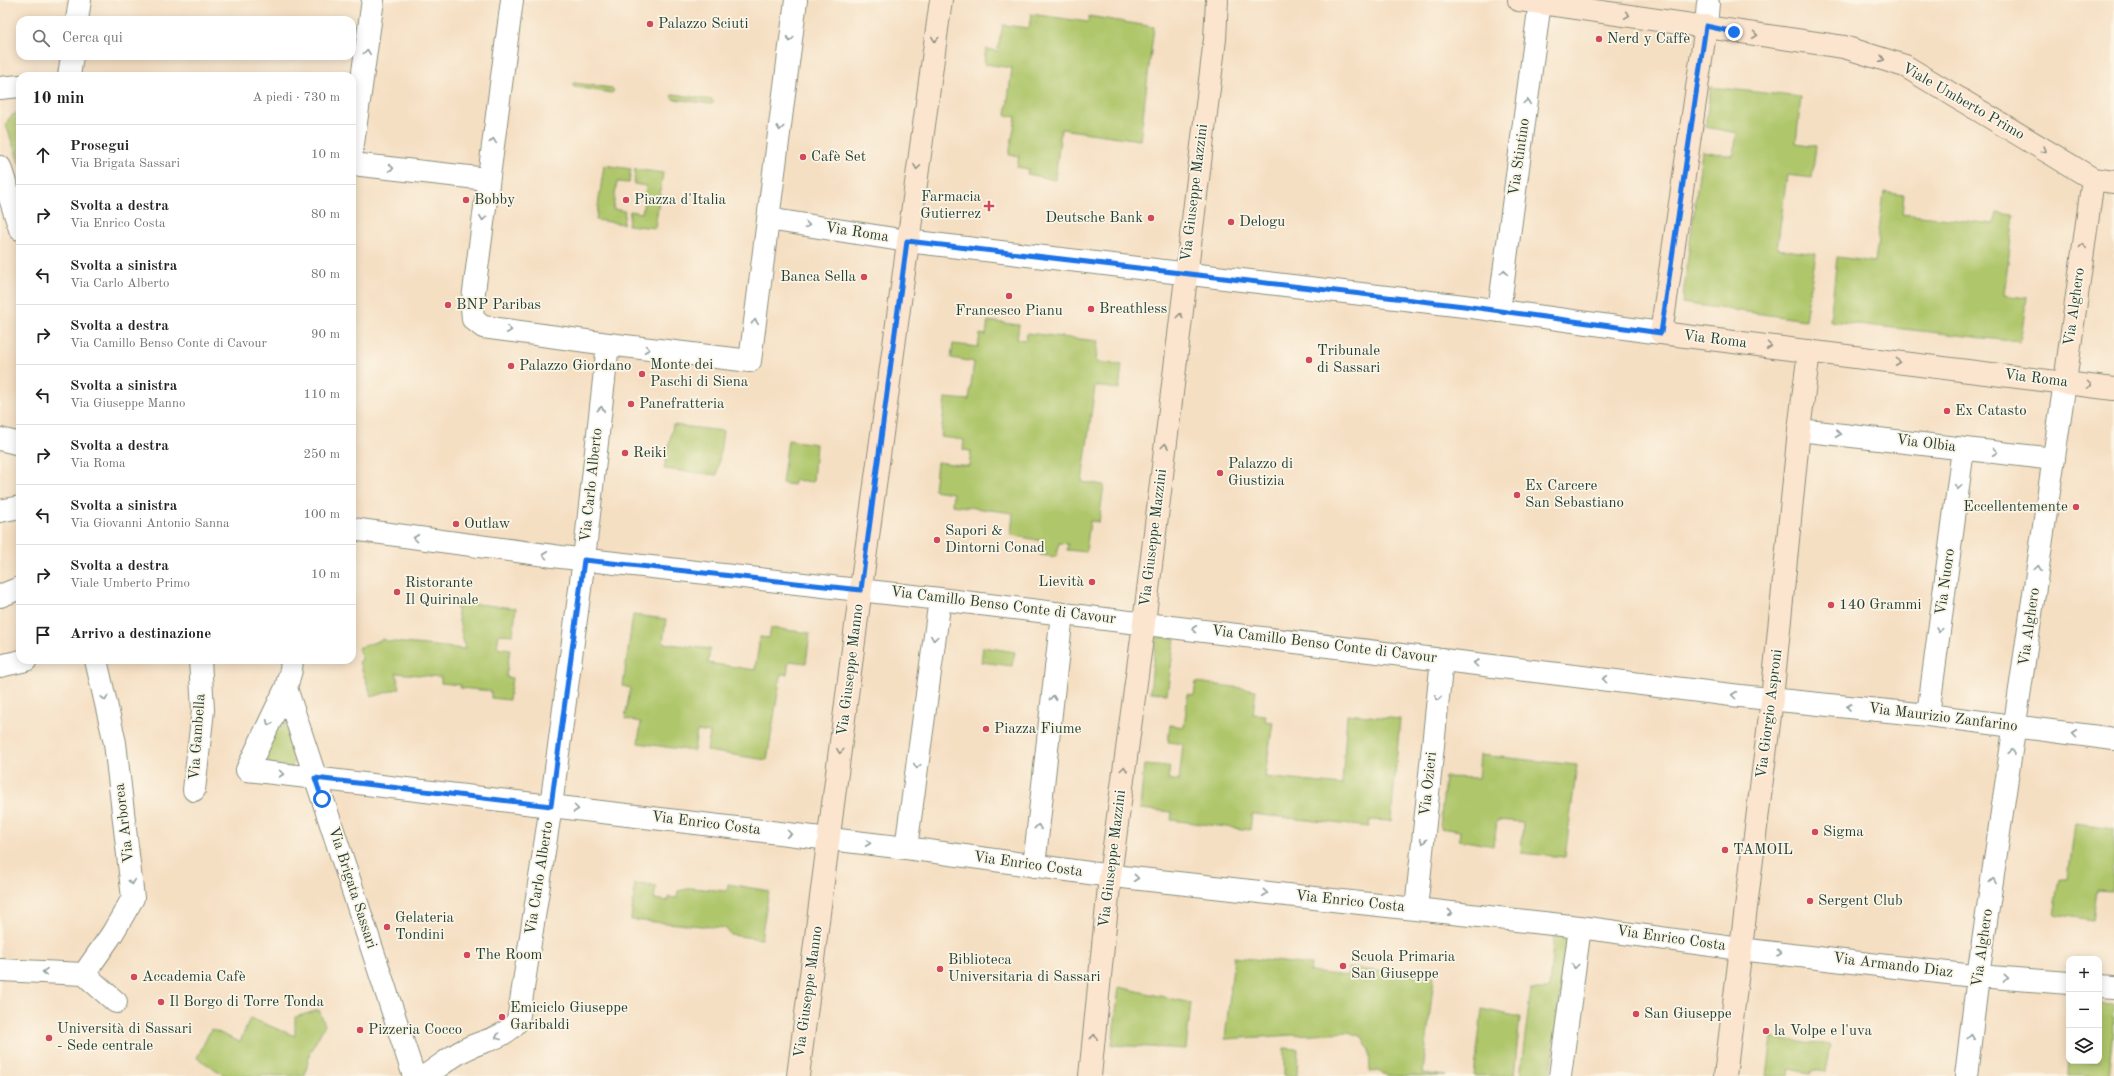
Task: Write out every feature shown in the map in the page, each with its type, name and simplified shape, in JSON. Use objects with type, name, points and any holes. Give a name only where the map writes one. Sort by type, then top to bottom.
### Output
[{"type":"street","points":[[78,16],[80,0]]},
{"type":"street","points":[[356,104],[373,0]]},
{"type":"street","points":[[512,0],[472,307],[473,319],[483,326],[608,344],[750,361],[783,89],[796,0]]},
{"type":"street","name":"Via Giuseppe Manno","points":[[798,1076],[907,241],[941,0]]},
{"type":"street","name":"Via Giuseppe Mazzini","points":[[1090,1076],[1110,876],[1144,623],[1185,273],[1215,39],[1218,0]]},
{"type":"street","name":"Viale Umberto Primo","points":[[1519,0],[1844,47],[1906,66],[2092,179],[2114,182]]},
{"type":"street","name":"Via Stintino","points":[[1499,311],[1540,2]]},
{"type":"street","points":[[1661,333],[1706,26],[1708,3]]},
{"type":"street","points":[[70,72],[71,60]]},
{"type":"street","points":[[0,88],[16,86]]},
{"type":"street","points":[[356,164],[488,179]]},
{"type":"street","points":[[0,167],[16,217]]},
{"type":"street","name":"Via Alghero","points":[[1966,1076],[1978,976],[2016,727],[2092,179]]},
{"type":"street","name":"Via Roma","points":[[768,219],[907,241],[1499,311],[1661,333],[2114,389]]},
{"type":"street","name":"Via Carlo Alberto","points":[[425,1076],[465,1049],[499,1038],[509,1032],[518,1021],[551,806],[584,560],[608,344]]},
{"type":"street","name":"Via Giorgio Asproni","points":[[1725,1076],[1772,699],[1799,430],[1809,351]]},
{"type":"street","name":"Via Olbia","points":[[1799,430],[2054,459]]},
{"type":"street","points":[[0,439],[16,443]]},
{"type":"street","name":"Via Nuoro","points":[[1928,715],[1963,449]]},
{"type":"street","points":[[0,511],[16,508]]},
{"type":"street","name":"Via Camillo Benso Conte di Cavour","points":[[356,530],[584,560],[940,599],[1772,699]]},
{"type":"street","points":[[0,596],[16,590]]},
{"type":"street","points":[[906,848],[940,599]]},
{"type":"street","points":[[1034,866],[1062,614]]},
{"type":"street","name":"Via Ozieri","points":[[1416,909],[1442,659]]},
{"type":"street","points":[[0,666],[16,662]]},
{"type":"street","name":"Via Arborea","points":[[84,974],[112,934],[133,898],[115,743],[97,664]]},
{"type":"street","name":"Via Gambella","points":[[194,790],[203,710],[200,664]]},
{"type":"street","name":"Via Brigata Sassari","points":[[289,669],[247,770],[315,778]]},
{"type":"street","name":"Via Brigata Sassari","points":[[289,669],[315,778],[414,1076]]},
{"type":"street","name":"Via Maurizio Zanfarino","points":[[1772,699],[1928,715],[2114,738]]},
{"type":"street","name":"Via Enrico Costa","points":[[315,778],[906,848],[1110,876],[1580,927],[1740,949]]},
{"type":"street","points":[[1560,1076],[1580,927]]},
{"type":"street","name":"Via Armando Diaz","points":[[1740,949],[1978,976],[2066,983]]},
{"type":"street","points":[[3,970],[84,974],[116,1002]]},
{"type":"street","points":[[2102,986],[2114,987]]},
{"type":"green space","points":[[1031,14],[1088,22],[1089,16],[1154,27],[1140,140],[1061,129],[1055,180],[1027,174],[1028,169],[1017,167],[1019,156],[1009,155],[1016,117],[1006,115],[1012,68],[984,64],[986,49],[997,51],[1003,25],[1029,28]]},
{"type":"green space","points":[[572,84],[612,88],[614,91],[612,93],[574,87]]},
{"type":"green space","points":[[1711,87],[1801,97],[1796,143],[1816,146],[1812,178],[1787,175],[1777,249],[1816,254],[1805,320],[1682,303],[1702,151],[1733,156],[1737,133],[1705,127]]},
{"type":"green space","points":[[674,94],[712,100],[714,102],[712,104],[673,99],[671,96]]},
{"type":"green space","points":[[15,114],[16,154],[6,125],[11,116]]},
{"type":"green space","points":[[604,165],[631,169],[629,183],[617,182],[613,209],[625,211],[623,224],[596,220]]},
{"type":"green space","points":[[635,169],[663,173],[655,228],[628,225],[630,211],[642,213],[646,186],[634,184]]},
{"type":"green space","points":[[1884,192],[1904,195],[1902,214],[1994,224],[1997,213],[2014,215],[2004,295],[2027,298],[2020,342],[1830,321],[1837,257],[1875,262]]},
{"type":"green space","points":[[988,321],[1019,325],[1017,339],[1026,340],[1027,333],[1098,341],[1096,362],[1122,365],[1119,389],[1095,386],[1082,482],[1104,485],[1099,522],[1090,521],[1086,552],[1067,550],[1068,544],[1059,543],[1056,557],[1040,555],[1042,541],[1011,535],[1013,513],[952,505],[953,493],[934,490],[937,462],[969,466],[971,451],[963,450],[964,440],[941,437],[945,398],[969,400],[974,362],[951,358],[953,344],[978,347],[980,334],[986,335]]},
{"type":"green space","points":[[673,425],[723,431],[717,475],[664,469]]},
{"type":"green space","points":[[788,440],[816,444],[813,482],[795,480],[793,485],[782,483]]},
{"type":"green space","points":[[455,602],[516,608],[513,635],[499,634],[497,647],[510,649],[506,677],[512,678],[509,700],[491,698],[491,691],[460,688],[461,685],[441,683],[441,677],[396,673],[400,688],[372,697],[359,662],[362,660],[358,648],[384,639],[385,641],[465,649]]},
{"type":"green space","points":[[633,615],[666,619],[663,643],[710,649],[708,663],[755,670],[760,637],[769,638],[771,628],[810,633],[806,663],[789,661],[787,674],[781,674],[767,760],[707,751],[710,733],[697,731],[694,751],[638,743],[641,722],[625,719],[630,688],[623,686]]},
{"type":"green space","points":[[1156,637],[1175,638],[1167,694],[1150,692]]},
{"type":"green space","points":[[983,647],[1015,652],[1012,666],[981,662]]},
{"type":"green space","points":[[1196,682],[1256,690],[1253,714],[1266,715],[1265,721],[1273,722],[1265,777],[1342,785],[1347,714],[1400,719],[1391,821],[1370,820],[1369,827],[1252,814],[1250,830],[1171,820],[1172,812],[1140,809],[1144,765],[1170,767],[1168,779],[1179,781],[1183,744],[1168,742],[1170,725],[1184,727],[1188,694],[1194,695]]},
{"type":"green space","points":[[278,722],[284,722],[296,758],[291,768],[269,764],[267,759],[266,748]]},
{"type":"green space","points":[[1480,755],[1577,765],[1565,857],[1521,853],[1523,822],[1497,820],[1494,846],[1459,840],[1460,831],[1440,828],[1445,777],[1478,778]]},
{"type":"green space","points":[[2075,823],[2114,828],[2114,865],[2111,891],[2097,890],[2093,920],[2054,914],[2060,879],[2068,879]]},
{"type":"green space","points":[[635,884],[656,886],[654,899],[668,901],[668,897],[677,898],[678,891],[692,888],[727,891],[728,884],[769,891],[761,939],[731,935],[725,928],[631,920]]},
{"type":"green space","points":[[1554,932],[1568,933],[1550,1076],[1520,1076],[1531,989],[1549,989]]},
{"type":"green space","points":[[1234,957],[1311,965],[1310,972],[1348,976],[1349,968],[1434,977],[1423,1073],[1446,1076],[1387,1076],[1379,1071],[1370,1072],[1369,1049],[1362,1037],[1348,1032],[1225,1039]]},
{"type":"green space","points":[[1119,987],[1191,1003],[1186,1049],[1112,1045]]},
{"type":"green space","points":[[2102,1004],[2114,1005],[2114,1032],[2109,1076],[2068,1076],[2069,1064],[2102,1064]]},
{"type":"green space","points":[[1482,1009],[1520,1017],[1514,1076],[1474,1076]]},
{"type":"green space","points":[[319,1010],[325,1025],[310,1052],[305,1076],[226,1076],[197,1058],[211,1029],[240,1042],[250,1018],[295,1036],[295,1017]]},
{"type":"green space","points":[[1772,1038],[1831,1045],[1826,1072],[1812,1070],[1811,1073],[1789,1069],[1788,1076],[1767,1076]]},
{"type":"green space","points":[[1284,1048],[1298,1049],[1297,1076],[1284,1076]]},
{"type":"place","name":"Palazzo Sciuti","points":[[650,24]]},
{"type":"place","name":"Nerd y Caffè","points":[[1599,39]]},
{"type":"place","name":"Cafè Set","points":[[803,157]]},
{"type":"place","name":"Bobby","points":[[466,200]]},
{"type":"place","name":"Piazza d'Italia","points":[[626,200]]},
{"type":"place","name":"Farmacia Gutierrez","points":[[989,206]]},
{"type":"place","name":"Deutsche Bank","points":[[1151,218]]},
{"type":"place","name":"Delogu","points":[[1231,222]]},
{"type":"place","name":"Banca Sella","points":[[864,277]]},
{"type":"place","name":"Francesco Pianu","points":[[1009,296]]},
{"type":"place","name":"BNP Paribas","points":[[448,305]]},
{"type":"place","name":"Breathless","points":[[1091,309]]},
{"type":"place","name":"Tribunale di Sassari","points":[[1309,360]]},
{"type":"place","name":"Palazzo Giordano","points":[[511,366]]},
{"type":"place","name":"Monte dei Paschi di Siena","points":[[642,374]]},
{"type":"place","name":"Panefratteria","points":[[631,404]]},
{"type":"place","name":"Ex Catasto","points":[[1947,411]]},
{"type":"place","name":"Reiki","points":[[625,453]]},
{"type":"place","name":"Palazzo di Giustizia","points":[[1220,473]]},
{"type":"place","name":"Ex Carcere San Sebastiano","points":[[1517,495]]},
{"type":"place","name":"Eccellentemente","points":[[2076,507]]},
{"type":"place","name":"Outlaw","points":[[456,524]]},
{"type":"place","name":"Sapori & Dintorni Conad","points":[[937,540]]},
{"type":"place","name":"Lievità","points":[[1092,582]]},
{"type":"place","name":"Ristorante Il Quirinale","points":[[397,592]]},
{"type":"place","name":"140 Grammi","points":[[1831,605]]},
{"type":"place","name":"Piazza Fiume","points":[[986,729]]},
{"type":"place","name":"Sigma","points":[[1815,832]]},
{"type":"place","name":"TAMOIL","points":[[1725,850]]},
{"type":"place","name":"Sergent Club","points":[[1810,901]]},
{"type":"place","name":"Gelateria Tondini","points":[[387,927]]},
{"type":"place","name":"The Room","points":[[467,955]]},
{"type":"place","name":"Scuola Primaria San Giuseppe","points":[[1343,966]]},
{"type":"place","name":"Biblioteca Universitaria di Sassari","points":[[940,969]]},
{"type":"place","name":"Accademia Cafè","points":[[134,977]]},
{"type":"place","name":"Il Borgo di Torre Tonda","points":[[161,1002]]},
{"type":"place","name":"San Giuseppe","points":[[1636,1014]]},
{"type":"place","name":"Emiciclo Giuseppe Garibaldi","points":[[502,1017]]},
{"type":"place","name":"Pizzeria Cocco","points":[[360,1030]]},
{"type":"place","name":"la Volpe e l'uva","points":[[1766,1031]]},
{"type":"place","name":"Università di Sassari - Sede centrale","points":[[49,1038]]},
{"type":"route","points":[[322,799],[315,778],[551,806],[584,560],[861,590],[907,241],[1464,306],[1661,333],[1666,309],[1706,26],[1734,32]]}]
